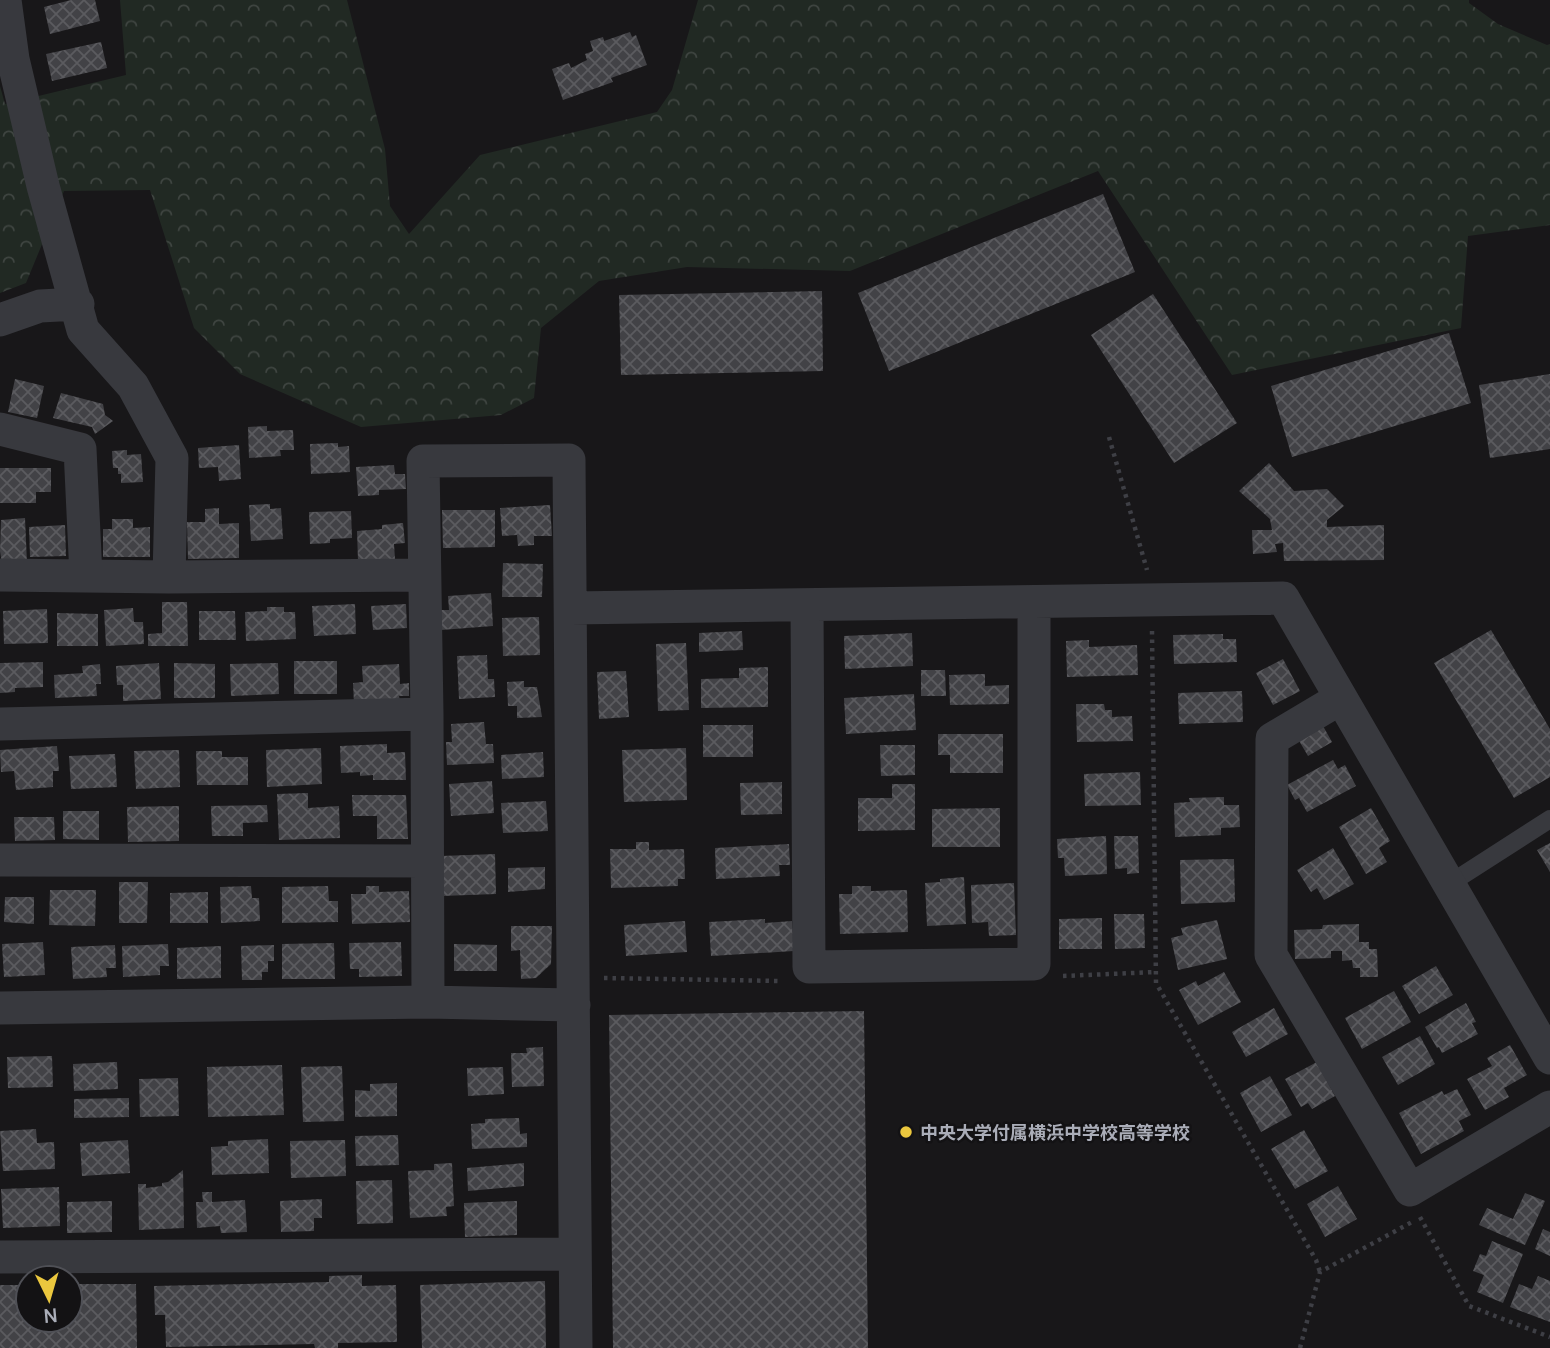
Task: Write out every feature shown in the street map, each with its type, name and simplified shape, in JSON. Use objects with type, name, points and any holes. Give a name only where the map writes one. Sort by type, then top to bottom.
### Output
[{"type":"street","points":[[5,0],[13,59],[43,186],[78,304],[83,330],[133,386],[172,458],[169,577]]},
{"type":"street","points":[[0,320],[40,306],[78,304]]},
{"type":"street","points":[[0,429],[80,449],[86,576]]},
{"type":"street","points":[[428,1002],[423,461],[569,460],[576,1348]]},
{"type":"street","points":[[0,575],[424,575]]},
{"type":"street","points":[[571,608],[1283,598],[1550,1058]]},
{"type":"street","points":[[807,605],[809,967],[982,965],[1034,964],[1034,602]]},
{"type":"street","points":[[1341,698],[1272,739],[1271,955],[1410,1190],[1550,1107]]},
{"type":"street","points":[[0,724],[427,714]]},
{"type":"street","points":[[0,860],[427,861]]},
{"type":"street","points":[[0,1008],[428,1002],[574,1006]]},
{"type":"street","points":[[0,1256],[575,1254]]},
{"type":"lane","points":[[1449,884],[1550,819]]},
{"type":"path","points":[[1109,438],[1148,574],[1152,601],[1156,983],[1316,1260],[1320,1272],[1300,1348]]},
{"type":"path","points":[[1320,1272],[1432,1210]]},
{"type":"path","points":[[1420,1217],[1469,1306],[1550,1337]]},
{"type":"green space","points":[[120,0],[347,0],[385,149],[390,206],[409,234],[480,155],[657,112],[672,90],[698,0],[1469,0],[1469,3],[1498,24],[1550,44],[1550,225],[1468,236],[1461,328],[1232,375],[1098,171],[850,271],[687,267],[599,281],[541,328],[534,398],[501,415],[361,427],[240,374],[194,328],[150,190],[64,191],[26,283],[0,293],[0,86],[5,104],[126,75]]},
{"type":"building","points":[[71,0],[95,0],[100,21],[50,34],[44,7]]},
{"type":"building","points":[[630,32],[632,37],[636,35],[647,65],[611,78],[613,82],[563,100],[552,69],[569,63],[571,68],[587,60],[585,54],[593,51],[590,41],[603,37],[604,41]]},
{"type":"building","points":[[101,42],[107,68],[52,81],[46,54]]},
{"type":"building","points":[[1103,194],[1135,272],[889,371],[858,293]]},
{"type":"building","points":[[822,291],[823,371],[621,375],[619,295]]},
{"type":"building","points":[[1153,294],[1237,423],[1174,463],[1091,335]]},
{"type":"building","points":[[1449,333],[1471,403],[1292,457],[1271,386]]},
{"type":"building","points":[[1550,374],[1550,449],[1490,458],[1479,385]]},
{"type":"building","points":[[15,379],[44,386],[37,418],[8,412]]},
{"type":"building","points":[[61,393],[103,404],[105,415],[113,421],[95,434],[92,427],[53,418]]},
{"type":"building","points":[[267,426],[267,431],[293,430],[294,450],[280,450],[281,456],[249,458],[248,427]]},
{"type":"building","points":[[338,443],[338,447],[349,446],[350,472],[311,474],[310,444]]},
{"type":"building","points":[[239,445],[241,479],[219,481],[218,467],[199,468],[198,448]]},
{"type":"building","points":[[127,450],[127,455],[141,454],[143,482],[121,483],[118,468],[113,468],[112,451]]},
{"type":"building","points":[[1269,463],[1294,491],[1327,489],[1344,506],[1327,520],[1327,527],[1384,525],[1384,560],[1284,561],[1283,543],[1275,544],[1277,552],[1253,554],[1252,530],[1272,530],[1270,519],[1239,491]]},
{"type":"building","points":[[394,465],[395,474],[405,474],[406,489],[379,490],[379,495],[358,496],[356,467]]},
{"type":"building","points":[[0,468],[51,468],[51,492],[36,492],[36,503],[0,503]]},
{"type":"building","points":[[270,504],[270,509],[281,508],[283,539],[251,541],[249,505]]},
{"type":"building","points":[[550,505],[552,536],[534,536],[534,545],[518,546],[517,535],[502,536],[500,508]]},
{"type":"building","points":[[219,508],[219,524],[239,523],[239,558],[188,559],[187,522],[205,522],[205,509]]},
{"type":"building","points":[[442,510],[495,510],[495,547],[443,548]]},
{"type":"building","points":[[351,511],[352,538],[330,539],[330,543],[310,544],[309,512]]},
{"type":"building","points":[[25,518],[27,563],[2,564],[1,520]]},
{"type":"building","points":[[112,519],[133,519],[133,528],[150,527],[150,557],[103,557],[103,529],[112,529]]},
{"type":"building","points":[[403,523],[405,543],[394,544],[395,559],[358,561],[357,531],[382,529],[382,525]]},
{"type":"building","points":[[65,525],[66,556],[30,557],[29,527]]},
{"type":"building","points":[[503,563],[543,564],[542,597],[502,597]]},
{"type":"building","points":[[491,593],[493,626],[441,630],[440,610],[449,610],[448,596]]},
{"type":"building","points":[[162,602],[187,602],[188,646],[148,646],[148,634],[162,633]]},
{"type":"building","points":[[355,604],[356,634],[314,636],[312,606]]},
{"type":"building","points":[[406,604],[407,628],[373,630],[371,606]]},
{"type":"building","points":[[267,607],[284,607],[284,612],[295,612],[296,639],[246,641],[245,612],[267,611]]},
{"type":"building","points":[[133,608],[134,622],[143,622],[144,644],[106,646],[104,610]]},
{"type":"building","points":[[47,609],[48,643],[4,644],[3,611]]},
{"type":"building","points":[[199,611],[235,611],[236,640],[199,640]]},
{"type":"building","points":[[57,613],[98,614],[98,646],[57,646]]},
{"type":"building","points":[[539,617],[540,655],[503,656],[502,618]]},
{"type":"building","points":[[1491,630],[1550,729],[1550,777],[1514,798],[1434,663]]},
{"type":"building","points":[[742,631],[743,650],[699,652],[699,633]]},
{"type":"building","points":[[912,633],[913,666],[845,669],[844,636]]},
{"type":"building","points":[[1223,634],[1223,639],[1236,639],[1237,662],[1174,664],[1173,635]]},
{"type":"building","points":[[1089,640],[1089,647],[1137,645],[1138,675],[1067,677],[1066,641]]},
{"type":"building","points":[[686,643],[689,710],[658,711],[656,644]]},
{"type":"building","points":[[487,655],[488,679],[494,679],[495,697],[459,699],[457,656]]},
{"type":"building","points":[[1283,659],[1300,691],[1273,705],[1256,673]]},
{"type":"building","points":[[294,661],[337,661],[337,694],[294,694]]},
{"type":"building","points":[[43,662],[43,687],[15,688],[15,692],[0,693],[0,663]]},
{"type":"building","points":[[159,663],[161,699],[123,701],[123,685],[117,685],[116,666]]},
{"type":"building","points":[[174,663],[215,664],[215,698],[174,698]]},
{"type":"building","points":[[278,663],[279,694],[231,696],[230,664]]},
{"type":"building","points":[[100,664],[101,684],[96,684],[97,696],[55,698],[54,675],[83,673],[82,666]]},
{"type":"building","points":[[399,664],[400,684],[409,683],[409,696],[399,696],[400,701],[354,704],[353,683],[363,682],[362,666]]},
{"type":"building","points":[[768,667],[768,707],[701,708],[701,679],[739,678],[739,668]]},
{"type":"building","points":[[921,670],[945,670],[946,696],[921,696]]},
{"type":"building","points":[[626,671],[629,717],[599,719],[597,672]]},
{"type":"building","points":[[985,674],[985,686],[1009,685],[1009,704],[950,705],[949,675]]},
{"type":"building","points":[[524,681],[524,687],[537,687],[542,717],[517,718],[517,706],[508,706],[507,682]]},
{"type":"building","points":[[1242,691],[1243,722],[1179,724],[1178,693]]},
{"type":"building","points":[[914,694],[916,730],[846,734],[844,698]]},
{"type":"building","points":[[1076,704],[1104,704],[1105,710],[1112,710],[1112,717],[1132,716],[1133,741],[1077,742]]},
{"type":"building","points":[[484,722],[486,744],[493,744],[494,763],[447,765],[446,742],[452,742],[451,724]]},
{"type":"building","points":[[703,725],[753,725],[753,757],[703,757]]},
{"type":"building","points":[[1323,726],[1332,742],[1308,756],[1298,739]]},
{"type":"building","points":[[938,734],[1003,734],[1003,773],[950,773],[950,755],[938,755]]},
{"type":"building","points":[[387,744],[387,753],[405,752],[406,780],[373,780],[373,775],[360,776],[360,772],[341,773],[340,746]]},
{"type":"building","points":[[880,745],[915,745],[915,775],[881,776]]},
{"type":"building","points":[[57,746],[59,771],[53,771],[53,787],[16,790],[14,771],[1,772],[0,750]]},
{"type":"building","points":[[321,748],[322,784],[267,787],[266,750]]},
{"type":"building","points":[[686,748],[687,800],[624,802],[622,750]]},
{"type":"building","points":[[179,750],[180,787],[136,789],[134,751]]},
{"type":"building","points":[[196,751],[222,751],[222,757],[248,757],[248,785],[197,785]]},
{"type":"building","points":[[543,752],[544,777],[502,779],[501,755]]},
{"type":"building","points":[[115,754],[117,787],[71,789],[69,756]]},
{"type":"building","points":[[1333,760],[1338,769],[1345,765],[1356,786],[1307,812],[1299,798],[1295,800],[1287,785]]},
{"type":"building","points":[[1140,772],[1141,805],[1085,806],[1084,774]]},
{"type":"building","points":[[492,781],[494,813],[451,816],[449,784]]},
{"type":"building","points":[[782,782],[782,814],[741,815],[740,783]]},
{"type":"building","points":[[892,784],[915,784],[915,830],[858,831],[858,798],[892,798]]},
{"type":"building","points":[[308,793],[308,808],[339,806],[340,838],[279,840],[277,794]]},
{"type":"building","points":[[352,795],[406,795],[408,839],[377,839],[377,816],[353,816]]},
{"type":"building","points":[[1224,797],[1224,805],[1239,805],[1240,827],[1221,828],[1221,835],[1175,837],[1174,803],[1190,802],[1189,798]]},
{"type":"building","points":[[546,801],[548,831],[503,833],[501,803]]},
{"type":"building","points":[[267,805],[268,822],[243,823],[243,836],[212,836],[211,806]]},
{"type":"building","points":[[179,806],[179,841],[128,842],[127,807]]},
{"type":"building","points":[[1000,808],[1000,847],[932,847],[932,809]]},
{"type":"building","points":[[1371,808],[1390,841],[1379,848],[1387,862],[1366,874],[1339,827]]},
{"type":"building","points":[[63,811],[99,811],[99,840],[63,839]]},
{"type":"building","points":[[14,817],[54,817],[55,840],[15,841]]},
{"type":"building","points":[[1106,836],[1107,874],[1065,876],[1064,858],[1058,858],[1057,839]]},
{"type":"building","points":[[1114,836],[1138,836],[1139,873],[1127,874],[1127,868],[1115,869]]},
{"type":"building","points":[[636,842],[649,842],[649,850],[684,849],[685,879],[678,879],[678,886],[611,888],[610,849],[636,849]]},
{"type":"building","points":[[1550,843],[1550,872],[1537,850]]},
{"type":"building","points":[[789,844],[790,865],[779,865],[780,876],[716,879],[715,848]]},
{"type":"building","points":[[1333,848],[1354,884],[1324,900],[1317,888],[1311,892],[1297,870]]},
{"type":"building","points":[[495,854],[496,894],[442,896],[441,856]]},
{"type":"building","points":[[1234,859],[1235,902],[1181,904],[1180,860]]},
{"type":"building","points":[[545,867],[545,889],[508,892],[508,868]]},
{"type":"building","points":[[964,877],[966,924],[927,926],[925,883]]},
{"type":"building","points":[[119,882],[148,882],[147,923],[119,923]]},
{"type":"building","points":[[1014,883],[1016,935],[989,936],[988,922],[972,923],[971,885]]},
{"type":"building","points":[[251,886],[252,898],[259,898],[260,921],[221,923],[220,887]]},
{"type":"building","points":[[328,886],[329,901],[338,901],[338,922],[282,923],[282,887]]},
{"type":"building","points":[[366,886],[379,886],[379,892],[409,891],[410,922],[352,924],[351,894],[366,894]]},
{"type":"building","points":[[852,886],[871,886],[871,891],[907,890],[908,932],[840,934],[839,894],[852,894]]},
{"type":"building","points":[[50,890],[96,890],[95,926],[49,925]]},
{"type":"building","points":[[208,892],[208,923],[170,923],[170,893]]},
{"type":"building","points":[[5,897],[34,897],[34,924],[4,922]]},
{"type":"building","points":[[1114,914],[1144,914],[1145,948],[1115,949]]},
{"type":"building","points":[[1102,918],[1102,949],[1059,949],[1059,919]]},
{"type":"building","points":[[765,919],[765,923],[792,921],[794,951],[711,956],[709,922]]},
{"type":"building","points":[[1217,920],[1227,959],[1178,970],[1171,938],[1183,935],[1181,928]]},
{"type":"building","points":[[685,921],[687,952],[626,956],[624,925]]},
{"type":"building","points":[[1359,924],[1359,942],[1369,942],[1369,949],[1377,949],[1378,977],[1360,977],[1360,968],[1353,968],[1352,960],[1342,961],[1342,951],[1331,951],[1331,958],[1295,959],[1294,930],[1322,929],[1323,925]]},
{"type":"building","points":[[511,926],[552,926],[551,964],[536,978],[521,979],[520,950],[511,951]]},
{"type":"building","points":[[43,942],[45,975],[4,977],[2,944]]},
{"type":"building","points":[[401,942],[402,976],[359,977],[359,969],[350,969],[349,943]]},
{"type":"building","points":[[334,943],[335,979],[282,979],[282,944]]},
{"type":"building","points":[[168,944],[169,966],[160,966],[160,975],[123,977],[122,946]]},
{"type":"building","points":[[454,944],[497,945],[497,971],[454,971]]},
{"type":"building","points":[[115,945],[116,968],[106,968],[107,977],[73,979],[71,947]]},
{"type":"building","points":[[274,945],[274,961],[268,961],[268,972],[262,972],[262,980],[242,980],[241,946]]},
{"type":"building","points":[[221,946],[221,978],[177,979],[177,948]]},
{"type":"building","points":[[1436,966],[1453,995],[1419,1014],[1402,986]]},
{"type":"building","points":[[1224,972],[1241,1002],[1198,1025],[1179,990],[1196,981],[1198,986]]},
{"type":"building","points":[[1394,991],[1411,1022],[1362,1049],[1345,1018]]},
{"type":"building","points":[[1466,1003],[1476,1022],[1472,1023],[1478,1034],[1442,1053],[1425,1027]]},
{"type":"building","points":[[1274,1008],[1288,1034],[1246,1057],[1232,1032]]},
{"type":"building","points":[[864,1011],[868,1348],[613,1348],[609,1015]]},
{"type":"building","points":[[1420,1036],[1435,1064],[1398,1085],[1382,1057]]},
{"type":"building","points":[[1510,1045],[1527,1075],[1504,1088],[1509,1097],[1485,1110],[1467,1079],[1492,1066],[1487,1058]]},
{"type":"building","points":[[543,1047],[544,1086],[512,1087],[511,1053],[527,1053],[526,1048]]},
{"type":"building","points":[[52,1056],[53,1087],[8,1088],[7,1057]]},
{"type":"building","points":[[117,1062],[118,1089],[74,1091],[73,1064]]},
{"type":"building","points":[[1317,1062],[1335,1096],[1312,1109],[1308,1103],[1301,1107],[1285,1079]]},
{"type":"building","points":[[282,1065],[284,1115],[208,1117],[207,1067]]},
{"type":"building","points":[[342,1066],[344,1121],[303,1122],[301,1067]]},
{"type":"building","points":[[503,1067],[504,1094],[468,1096],[467,1068]]},
{"type":"building","points":[[1270,1076],[1292,1115],[1261,1132],[1240,1093]]},
{"type":"building","points":[[178,1078],[179,1116],[140,1117],[139,1079]]},
{"type":"building","points":[[397,1083],[397,1116],[355,1117],[355,1090],[370,1091],[370,1084]]},
{"type":"building","points":[[1457,1089],[1471,1115],[1459,1121],[1464,1131],[1421,1154],[1399,1113],[1442,1091],[1444,1095]]},
{"type":"building","points":[[129,1098],[129,1117],[74,1118],[74,1099]]},
{"type":"building","points":[[519,1118],[520,1134],[527,1133],[527,1147],[472,1149],[471,1124],[485,1123],[485,1119]]},
{"type":"building","points":[[36,1129],[37,1143],[54,1142],[55,1169],[3,1171],[0,1131]]},
{"type":"building","points":[[1304,1130],[1328,1171],[1295,1189],[1271,1149]]},
{"type":"building","points":[[398,1135],[399,1165],[356,1166],[355,1136]]},
{"type":"building","points":[[268,1139],[269,1173],[212,1175],[211,1147],[228,1146],[228,1141]]},
{"type":"building","points":[[128,1140],[130,1173],[82,1176],[80,1143]]},
{"type":"building","points":[[345,1140],[346,1176],[291,1178],[290,1141]]},
{"type":"building","points":[[452,1163],[454,1206],[446,1207],[447,1216],[410,1218],[408,1171],[434,1170],[434,1164]]},
{"type":"building","points":[[524,1163],[524,1186],[468,1191],[467,1168]]},
{"type":"building","points":[[183,1170],[184,1228],[139,1230],[138,1184],[146,1184],[146,1188],[162,1186],[162,1183],[168,1182]]},
{"type":"building","points":[[392,1180],[393,1223],[357,1224],[356,1181]]},
{"type":"building","points":[[1338,1186],[1357,1219],[1325,1237],[1307,1204]]},
{"type":"building","points":[[59,1187],[60,1226],[3,1228],[1,1189]]},
{"type":"building","points":[[202,1192],[212,1192],[212,1202],[245,1200],[247,1232],[221,1233],[220,1226],[197,1228],[196,1202],[203,1202]]},
{"type":"building","points":[[1525,1193],[1545,1201],[1525,1245],[1479,1225],[1487,1208],[1513,1219]]},
{"type":"building","points":[[322,1199],[322,1218],[314,1218],[314,1231],[281,1232],[280,1201]]},
{"type":"building","points":[[112,1201],[112,1232],[67,1233],[67,1202]]},
{"type":"building","points":[[517,1201],[517,1235],[465,1237],[464,1203]]},
{"type":"building","points":[[1543,1229],[1550,1232],[1550,1256],[1535,1249]]},
{"type":"building","points":[[1492,1241],[1523,1254],[1503,1303],[1477,1292],[1484,1275],[1473,1271],[1480,1254],[1486,1256]]},
{"type":"building","points":[[362,1275],[362,1286],[396,1285],[397,1342],[338,1343],[338,1348],[315,1348],[314,1344],[166,1347],[165,1315],[155,1315],[154,1286],[329,1282],[329,1276]]},
{"type":"building","points":[[1538,1276],[1550,1281],[1550,1322],[1510,1307],[1519,1284],[1532,1289]]},
{"type":"building","points":[[545,1281],[546,1348],[422,1348],[420,1285]]},
{"type":"building","points":[[84,1284],[136,1284],[137,1348],[0,1348],[0,1285],[14,1285],[14,1334],[84,1334]]},
{"type":"place","name":"中央大学付属横浜中学校高等学校","points":[[906,1132]]}]
